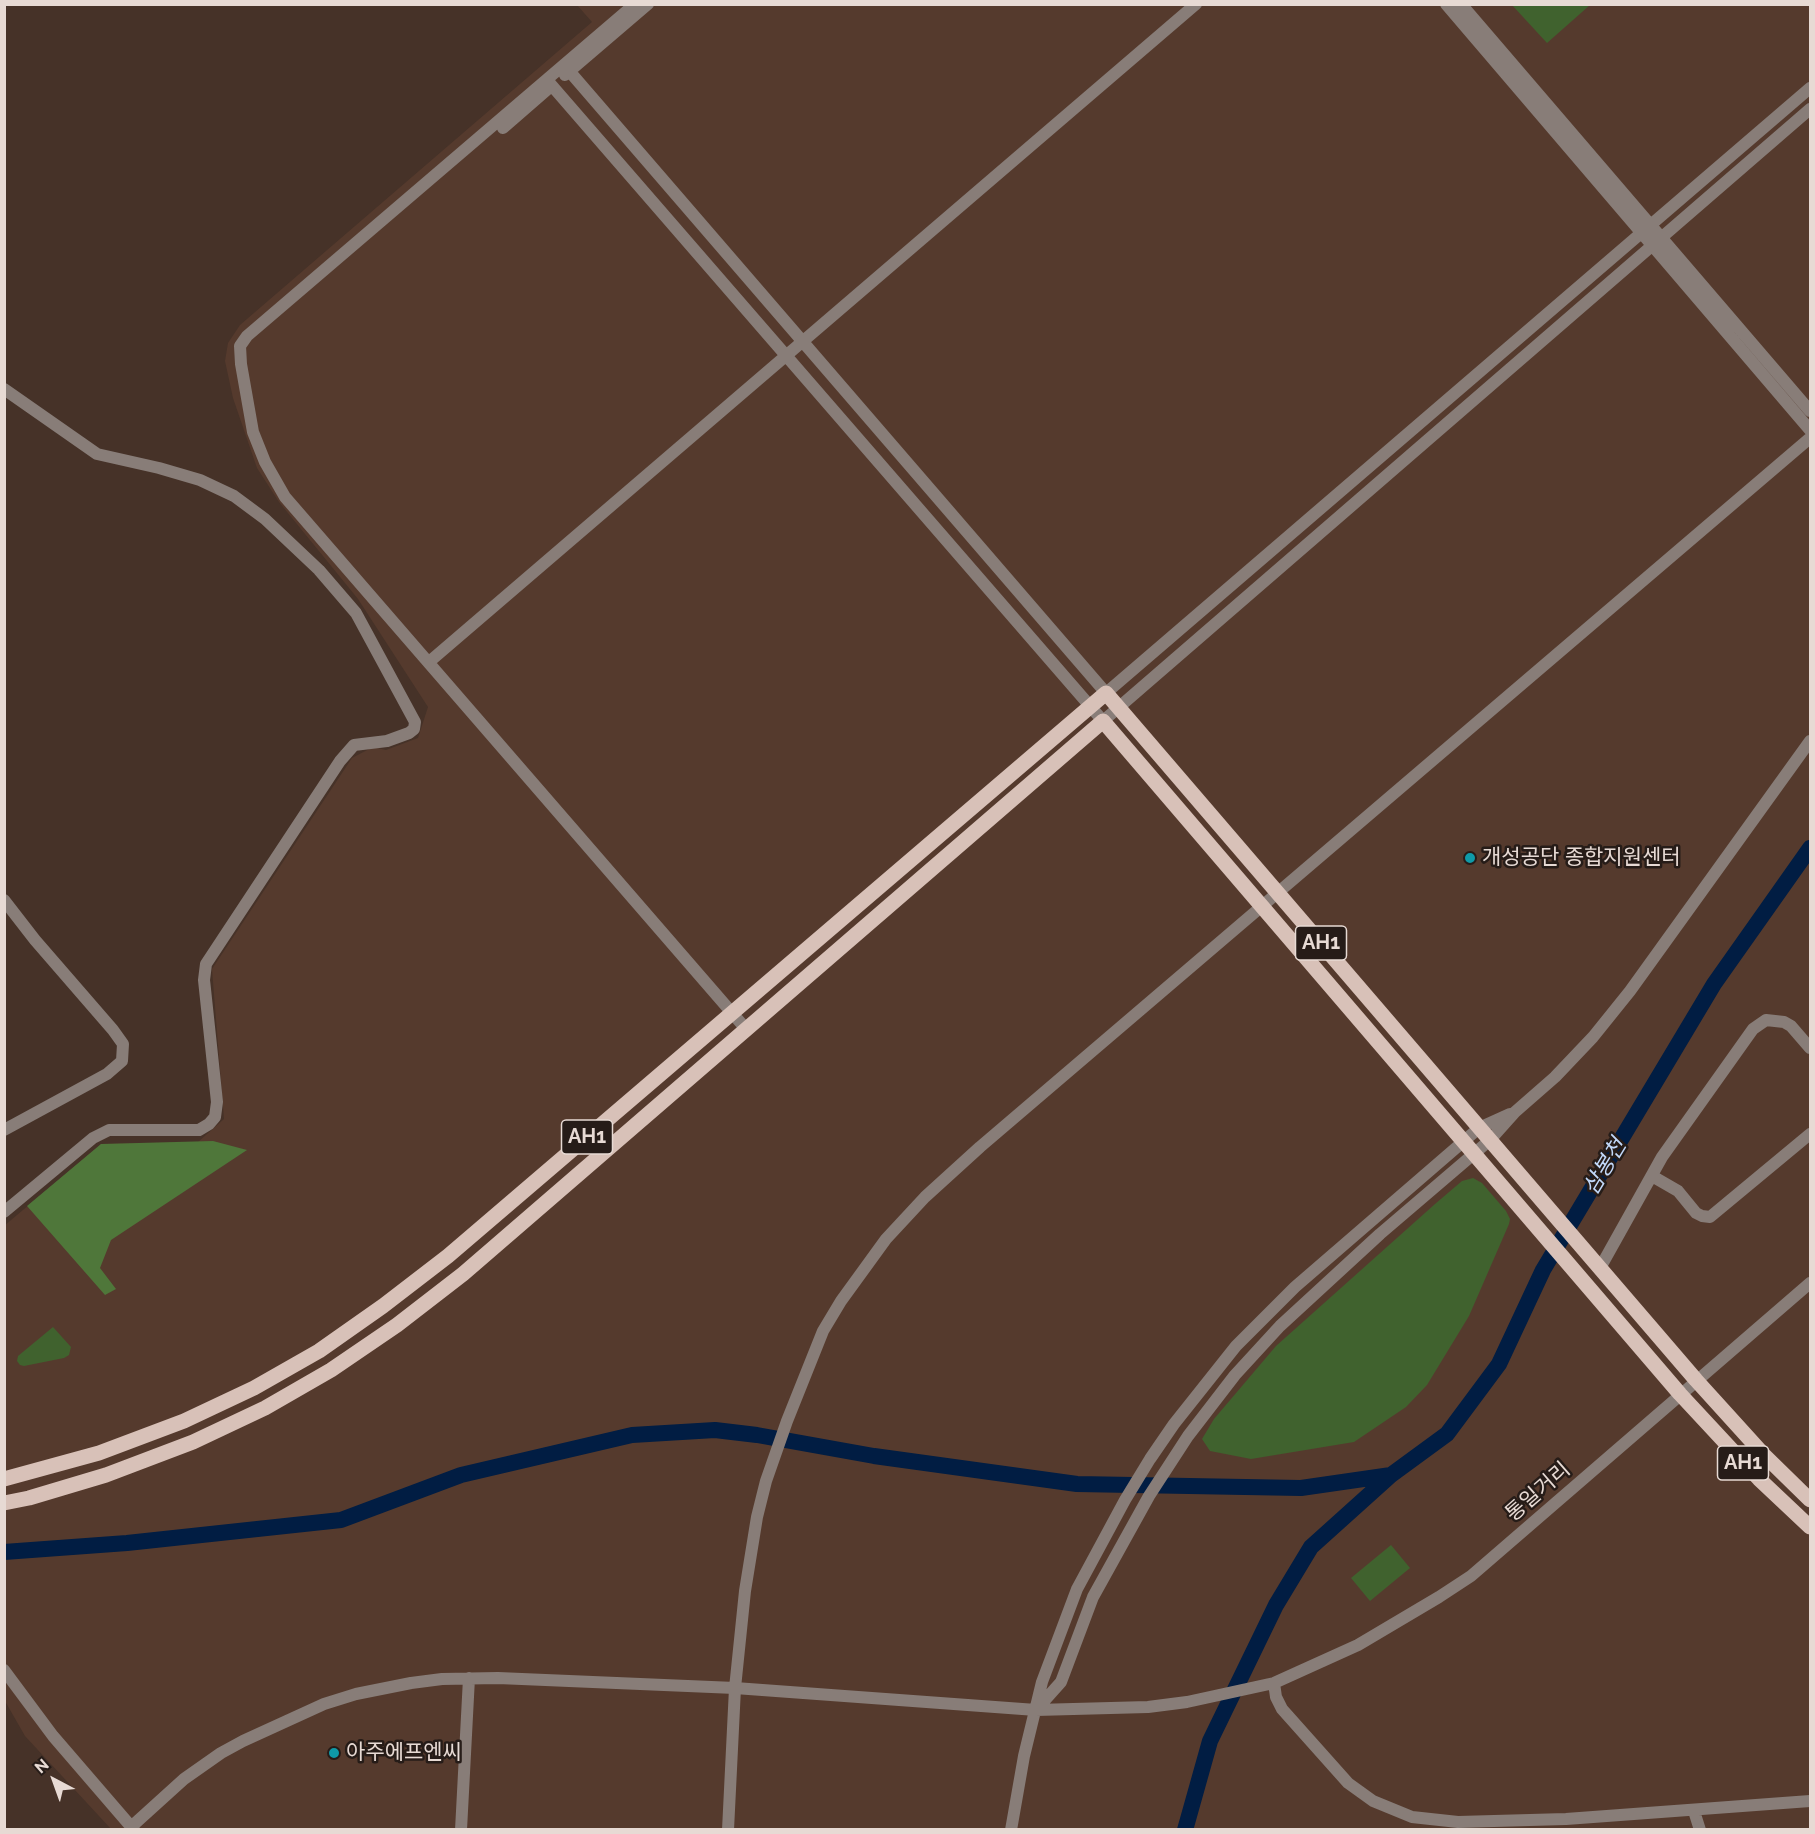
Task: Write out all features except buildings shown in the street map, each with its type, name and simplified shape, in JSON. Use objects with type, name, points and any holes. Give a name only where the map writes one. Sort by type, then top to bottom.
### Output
[{"type":"main road","name":"AH1","points":[[4,1479],[99,1454],[184,1421],[255,1388],[319,1351],[383,1306],[448,1256],[1106,693],[1696,1380],[1764,1455],[1810,1500]]},
{"type":"main road","name":"AH1","points":[[4,1503],[106,1475],[193,1442],[265,1408],[331,1370],[397,1325],[463,1274],[1103,721],[1680,1394],[1759,1479],[1810,1527]]},
{"type":"street","points":[[567,68],[635,4]]},
{"type":"street","points":[[648,4],[567,68],[247,336],[240,346],[241,364],[253,432],[265,462],[285,496],[746,1029]]},
{"type":"street","points":[[429,662],[1196,4]]},
{"type":"street","points":[[1446,4],[1646,229]]},
{"type":"street","points":[[1461,4],[1810,430]]},
{"type":"street","points":[[567,68],[1106,693],[1810,88]]},
{"type":"street","points":[[549,83],[1103,721],[1810,109]]},
{"type":"street","points":[[241,364],[245,350],[252,342],[549,83]]},
{"type":"street","points":[[1657,242],[1810,411]]},
{"type":"street","points":[[4,389],[97,454],[200,480],[234,496],[265,519],[319,570],[356,613],[415,722],[414,729],[409,733],[387,741],[354,745],[340,761],[206,964],[204,980],[217,1102],[215,1117],[199,1130],[109,1130],[93,1138],[4,1212]]},
{"type":"street","points":[[728,1830],[735,1689],[750,1555],[764,1490],[787,1421],[823,1331],[841,1301],[886,1239],[925,1197],[980,1147],[1810,438]]},
{"type":"street","points":[[1036,1710],[1060,1682],[1093,1597],[1149,1496],[1173,1458],[1234,1375],[1280,1326],[1380,1234],[1490,1140],[1515,1112],[1554,1077],[1593,1037],[1630,991],[1810,741]]},
{"type":"street","points":[[4,900],[123,1044],[122,1061],[107,1074],[4,1130]]},
{"type":"street","points":[[1600,1268],[1652,1176],[1695,1109],[1760,1023],[1776,1020],[1784,1022],[1791,1026],[1810,1048]]},
{"type":"street","points":[[1011,1830],[1024,1756],[1042,1682],[1077,1589],[1125,1500],[1174,1424],[1220,1366],[1264,1317],[1324,1260],[1479,1128],[1515,1112]]},
{"type":"street","points":[[1652,1176],[1678,1191],[1696,1213],[1710,1217],[1810,1134]]},
{"type":"street","name":"통일거리","points":[[133,1828],[176,1786],[203,1765],[243,1741],[296,1715],[356,1694],[442,1679],[469,1678],[735,1689],[1036,1710],[1148,1707],[1187,1702],[1268,1684],[1358,1645],[1471,1576],[1810,1283]]},
{"type":"street","points":[[4,1670],[53,1736],[133,1828]]},
{"type":"street","points":[[461,1830],[469,1678]]},
{"type":"street","points":[[1268,1684],[1282,1708],[1348,1783],[1373,1802],[1413,1817],[1481,1822],[1566,1820],[1810,1801]]},
{"type":"street","points":[[1694,1811],[1700,1830]]},
{"type":"shaded area","points":[[577,5],[1810,5],[1810,1829],[111,1829],[25,1736],[5,1701],[4,1226],[101,1144],[198,1142],[224,1119],[212,969],[352,758],[373,747],[386,750],[418,738],[428,707],[358,599],[279,502],[257,468],[233,398],[225,361],[228,343],[240,325],[592,22]]},
{"type":"green space","points":[[1512,5],[1590,5],[1547,43]]},
{"type":"green space","points":[[213,1141],[247,1150],[111,1240],[100,1268],[116,1289],[105,1295],[27,1206],[101,1144]]},
{"type":"green space","points":[[1473,1178],[1482,1183],[1506,1211],[1510,1219],[1509,1224],[1469,1316],[1427,1385],[1406,1407],[1354,1442],[1251,1459],[1210,1451],[1202,1439],[1214,1419],[1276,1346],[1435,1204],[1462,1181]]},
{"type":"green space","points":[[53,1327],[71,1347],[69,1355],[64,1358],[20,1365],[17,1361],[18,1356]]},
{"type":"green space","points":[[1391,1545],[1410,1568],[1370,1601],[1351,1578]]},
{"type":"waterway","name":"삼봉천","points":[[1185,1830],[1210,1741],[1276,1605],[1311,1547],[1391,1475],[1447,1434],[1499,1364],[1543,1270],[1714,984],[1810,848]]},
{"type":"waterway","points":[[4,1552],[127,1543],[341,1520],[461,1475],[632,1435],[715,1430],[757,1435],[874,1456],[1077,1484],[1301,1488],[1391,1475]]},
{"type":"place","name":"개성공단 종합지원센터","points":[[1470,858]]},
{"type":"place","name":"아주에프엔씨","points":[[334,1753]]}]
